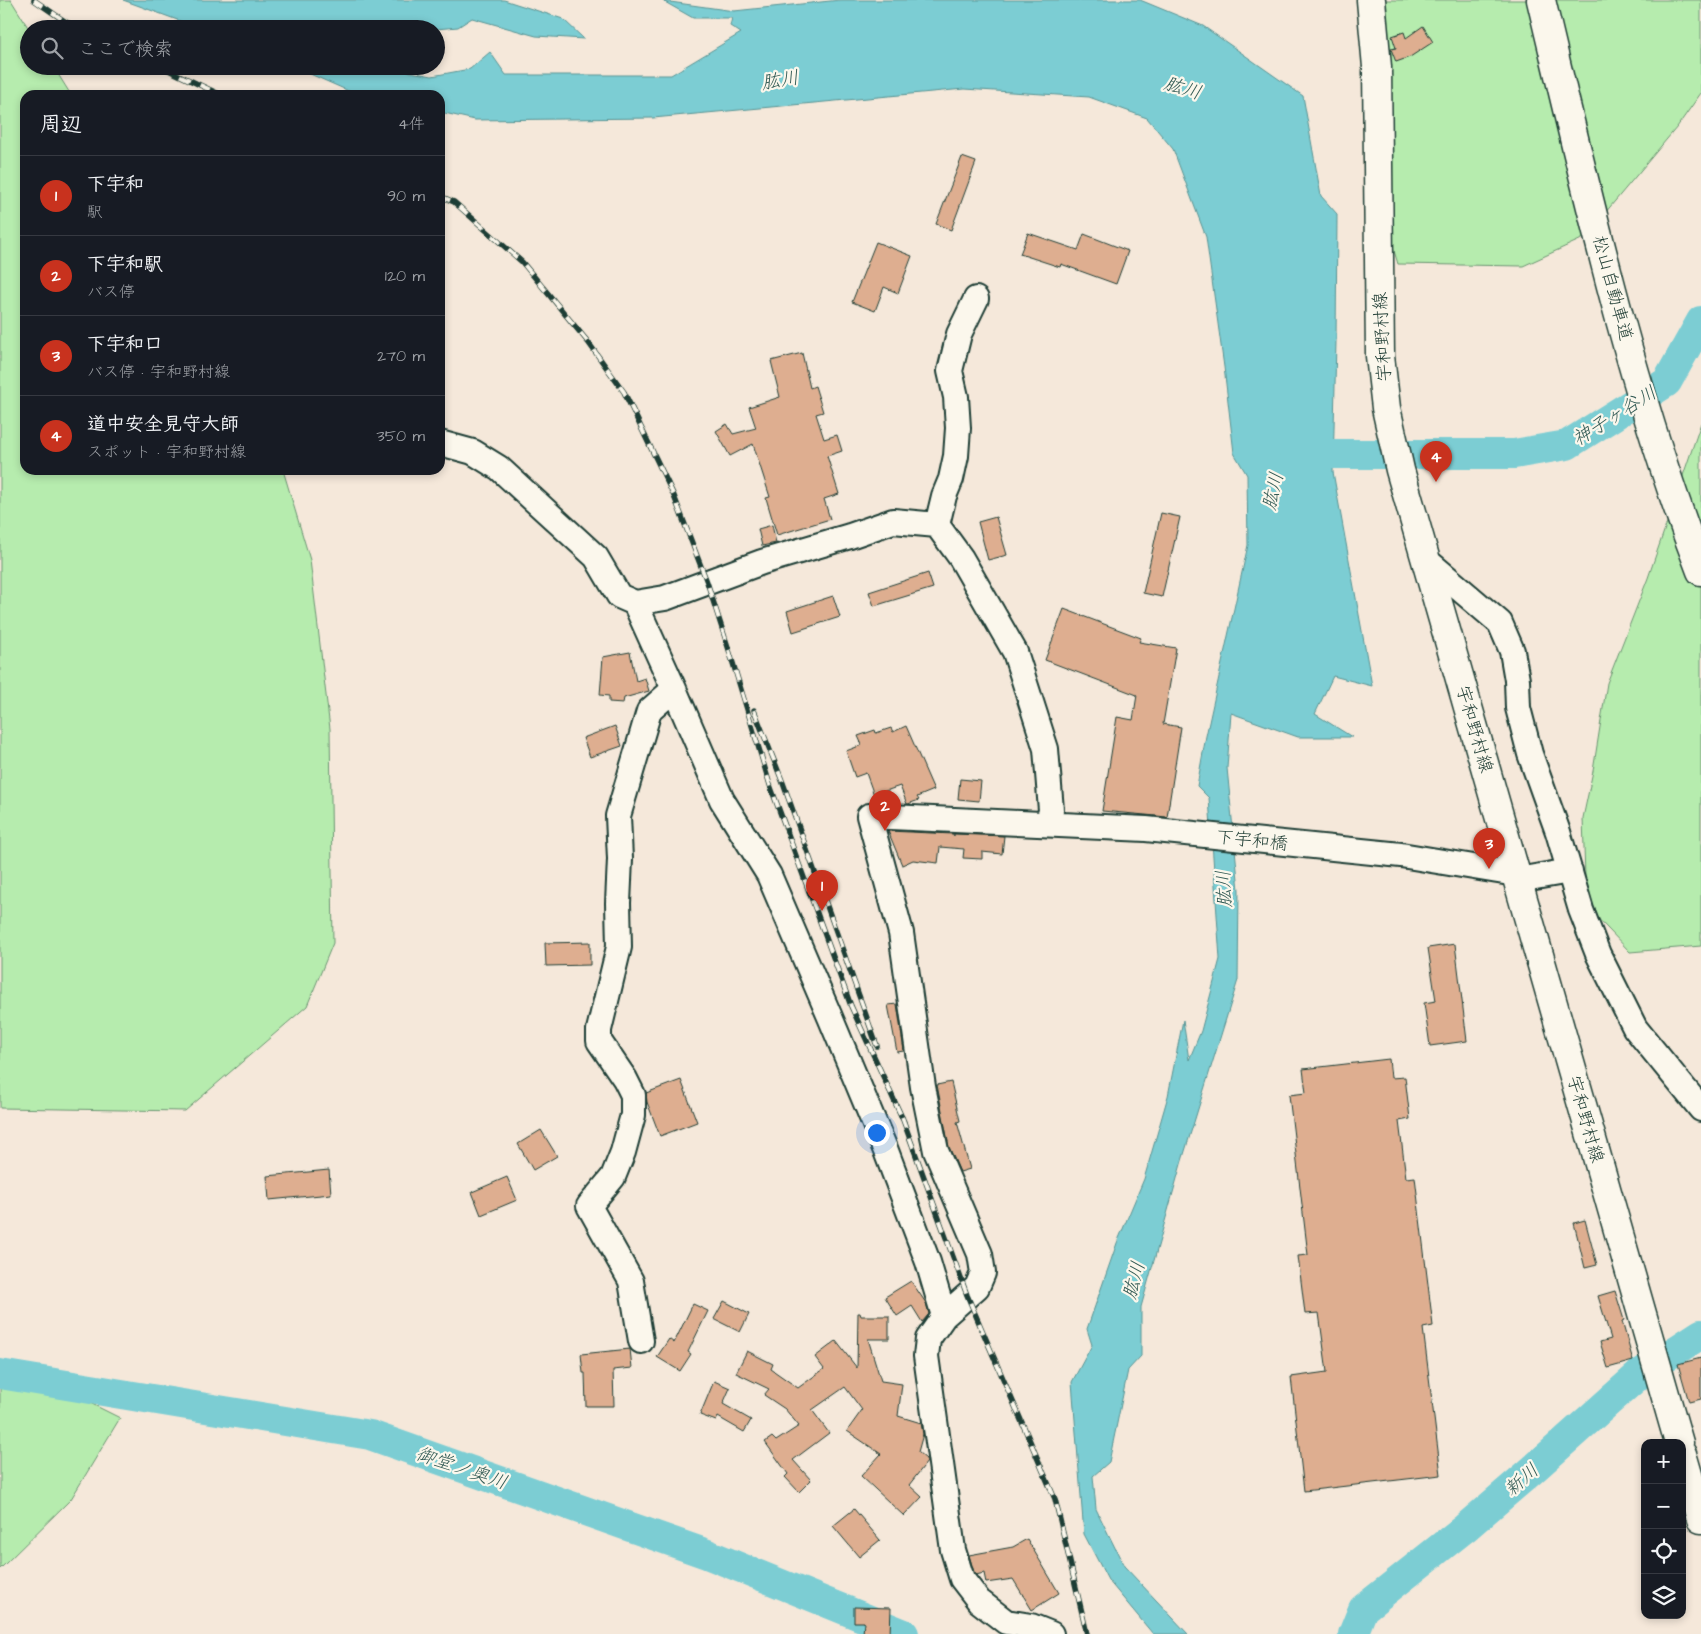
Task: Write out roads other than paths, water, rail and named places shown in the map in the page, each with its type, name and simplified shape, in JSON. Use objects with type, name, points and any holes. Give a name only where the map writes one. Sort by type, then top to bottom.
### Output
[{"type":"main road","name":"宇和野村線","points":[[1371,0],[1377,67],[1380,356],[1388,417],[1400,470],[1676,1431]]},
{"type":"main road","name":"松山自動車道","points":[[1541,0],[1583,176],[1641,393],[1701,571]]},
{"type":"main road","points":[[1686,1468],[1701,1519]]},
{"type":"street","points":[[937,525],[956,456],[958,428],[956,397],[950,371],[959,334],[976,299]]},
{"type":"street","points":[[445,444],[473,452],[499,468],[596,557],[620,596],[636,604],[665,598],[762,562],[893,521],[937,525],[961,558],[1015,652],[1046,749],[1051,810],[1048,824]]},
{"type":"street","points":[[1426,560],[1500,623],[1512,651],[1517,680],[1518,708],[1530,754],[1570,871],[1581,910],[1598,954],[1634,1028],[1701,1109]]},
{"type":"street","points":[[636,604],[722,800],[769,876],[827,1008],[886,1151],[928,1262],[944,1316],[928,1339],[926,1356],[953,1550],[962,1579],[979,1601],[1006,1622],[1032,1626],[1051,1634]]},
{"type":"street","points":[[641,1340],[631,1281],[589,1206],[613,1177],[623,1152],[633,1115],[633,1096],[625,1079],[599,1041],[599,1030],[619,947],[620,859],[618,816],[649,712],[674,689]]},
{"type":"street","name":"下宇和橋","points":[[944,1316],[977,1287],[983,1273],[980,1254],[936,1151],[923,1086],[901,933],[869,816],[1146,829],[1401,855],[1517,877],[1570,871]]},
{"type":"water","points":[[123,0],[504,0],[563,19],[584,39],[536,36],[472,18],[458,27],[445,28],[445,20],[177,20]]},
{"type":"water","name":"肱川","points":[[840,0],[1140,0],[1203,26],[1303,96],[1321,196],[1337,214],[1333,472],[1372,686],[1333,676],[1315,714],[1352,737],[1298,737],[1231,713],[1227,768],[1239,890],[1238,980],[1181,1164],[1141,1307],[1141,1356],[1128,1370],[1109,1462],[1093,1476],[1096,1509],[1124,1566],[1188,1634],[1153,1634],[1108,1580],[1084,1534],[1072,1382],[1092,1345],[1087,1329],[1117,1243],[1144,1179],[1168,1096],[1183,1020],[1189,1060],[1201,1031],[1220,959],[1209,798],[1197,786],[1206,736],[1248,545],[1247,475],[1234,453],[1206,237],[1173,149],[1147,118],[1089,97],[964,89],[653,118],[475,120],[445,113],[445,90],[346,90],[312,75],[445,75],[470,69],[490,52],[506,75],[671,75],[741,33],[730,26],[732,18],[693,18],[663,1],[734,11]]},
{"type":"waterway","name":"神子ヶ谷川","points":[[1294,454],[1514,454],[1567,445],[1667,382],[1701,321]]},
{"type":"waterway","name":"新川","points":[[1353,1634],[1363,1609],[1465,1528],[1641,1373],[1701,1334]]},
{"type":"waterway","name":"御堂ノ奥川","points":[[0,1374],[370,1435],[707,1554],[904,1634]]},
{"type":"railway","points":[[34,0],[63,20]]},
{"type":"railway","points":[[179,75],[210,90]]},
{"type":"railway","points":[[445,198],[454,202],[522,262],[588,342],[624,392],[674,496],[707,582],[770,785],[851,1006],[904,1122]]},
{"type":"railway","points":[[754,710],[783,783],[877,1046]]},
{"type":"railway","points":[[902,1117],[967,1295],[1055,1499],[1087,1634]]},
{"type":"place","name":"道中安全見守大師","points":[[1436,482]]},
{"type":"place","name":"下宇和駅","points":[[885,831]]},
{"type":"place","name":"下宇和口","points":[[1489,869]]},
{"type":"place","name":"下宇和","points":[[822,911]]}]
